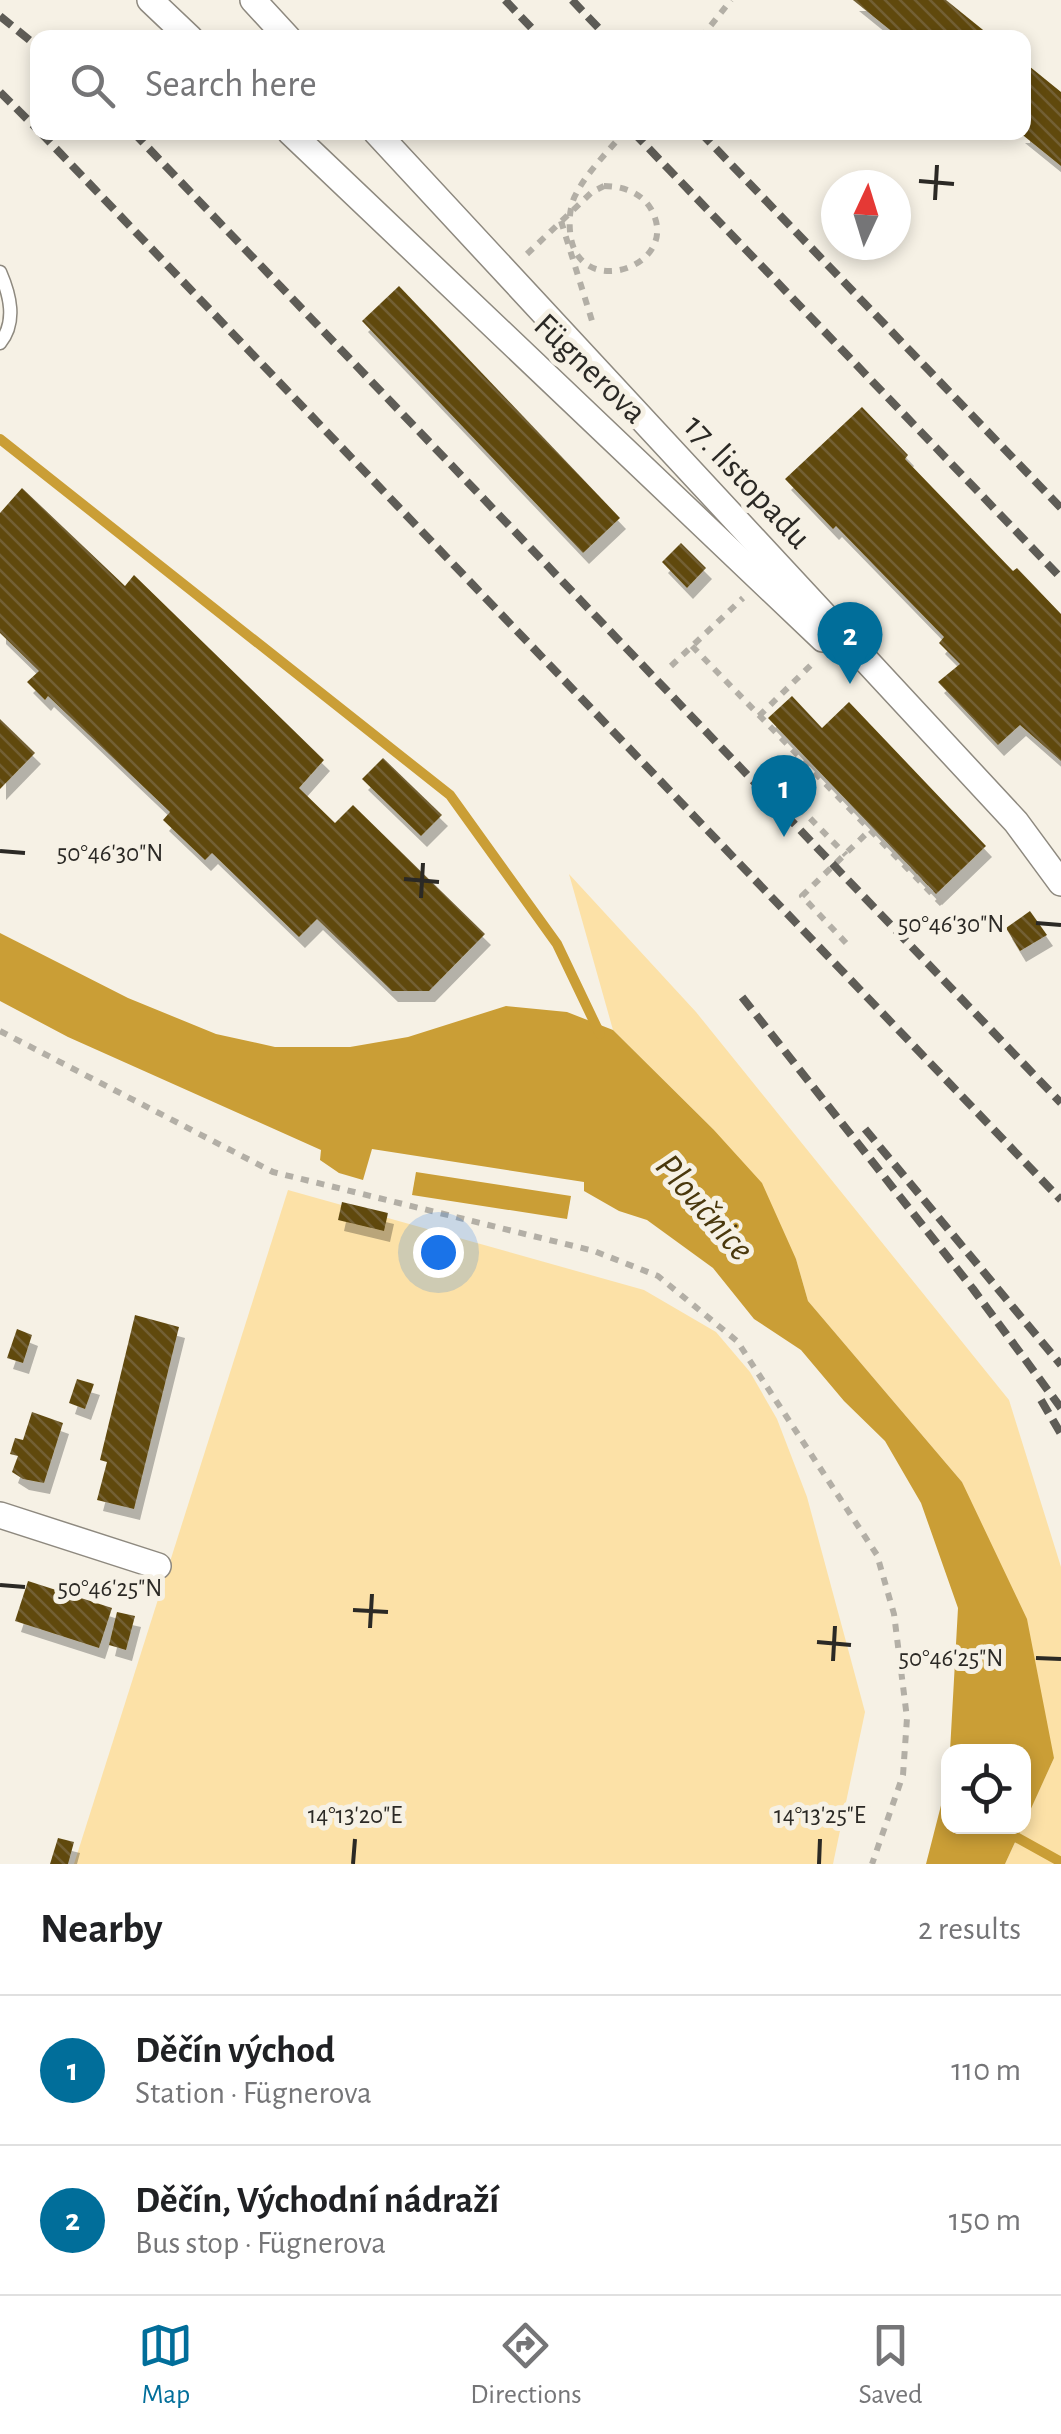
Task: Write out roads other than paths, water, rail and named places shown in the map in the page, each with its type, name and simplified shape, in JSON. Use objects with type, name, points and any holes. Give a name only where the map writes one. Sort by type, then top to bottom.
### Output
[{"type":"street","points":[[150,0],[182,30]]},
{"type":"street","points":[[253,0],[281,30]]},
{"type":"street","name":"Fügnerova","points":[[298,140],[1016,822]]},
{"type":"street","name":"17. listopadu","points":[[383,140],[1016,822],[1061,883]]},
{"type":"street","points":[[0,1515],[158,1566]]},
{"type":"lane","points":[[0,272],[12,315],[0,343]]},
{"type":"water","name":"Ploučnice","points":[[0,933],[128,998],[216,1034],[275,1047],[350,1047],[408,1037],[506,1006],[567,1012],[613,1030],[762,1183],[796,1259],[808,1301],[962,1482],[1027,1619],[1054,1758],[1031,1809],[1031,1744],[950,1744],[958,1608],[921,1503],[885,1441],[801,1350],[754,1319],[713,1268],[647,1220],[619,1211],[584,1191],[584,1182],[372,1149],[363,1180],[339,1173],[320,1160],[321,1150],[68,1037],[0,1001]]},
{"type":"water","points":[[416,1172],[571,1196],[567,1219],[412,1195]]},
{"type":"water","points":[[941,1805],[941,1834],[1019,1834],[1005,1864],[926,1864]]},
{"type":"waterway","points":[[0,439],[450,795],[557,944],[600,1034]]},
{"type":"waterway","points":[[1010,1834],[1061,1862]]},
{"type":"railway","points":[[505,0],[533,30]]},
{"type":"railway","points":[[572,0],[600,30]]},
{"type":"railway","points":[[0,16],[30,40]]},
{"type":"railway","points":[[0,92],[30,122]]},
{"type":"railway","points":[[48,140],[1061,1200]]},
{"type":"railway","points":[[141,140],[1061,1103]]},
{"type":"railway","points":[[641,140],[1061,578]]},
{"type":"railway","points":[[708,140],[1061,508]]},
{"type":"railway","points":[[742,997],[973,1289],[1061,1408]]},
{"type":"railway","points":[[865,1129],[1061,1365]]},
{"type":"railway","points":[[1041,1400],[1061,1434]]},
{"type":"place","name":"Děčín, Východní nádraží","points":[[850,684]]},
{"type":"place","name":"Děčín východ","points":[[784,837]]}]
